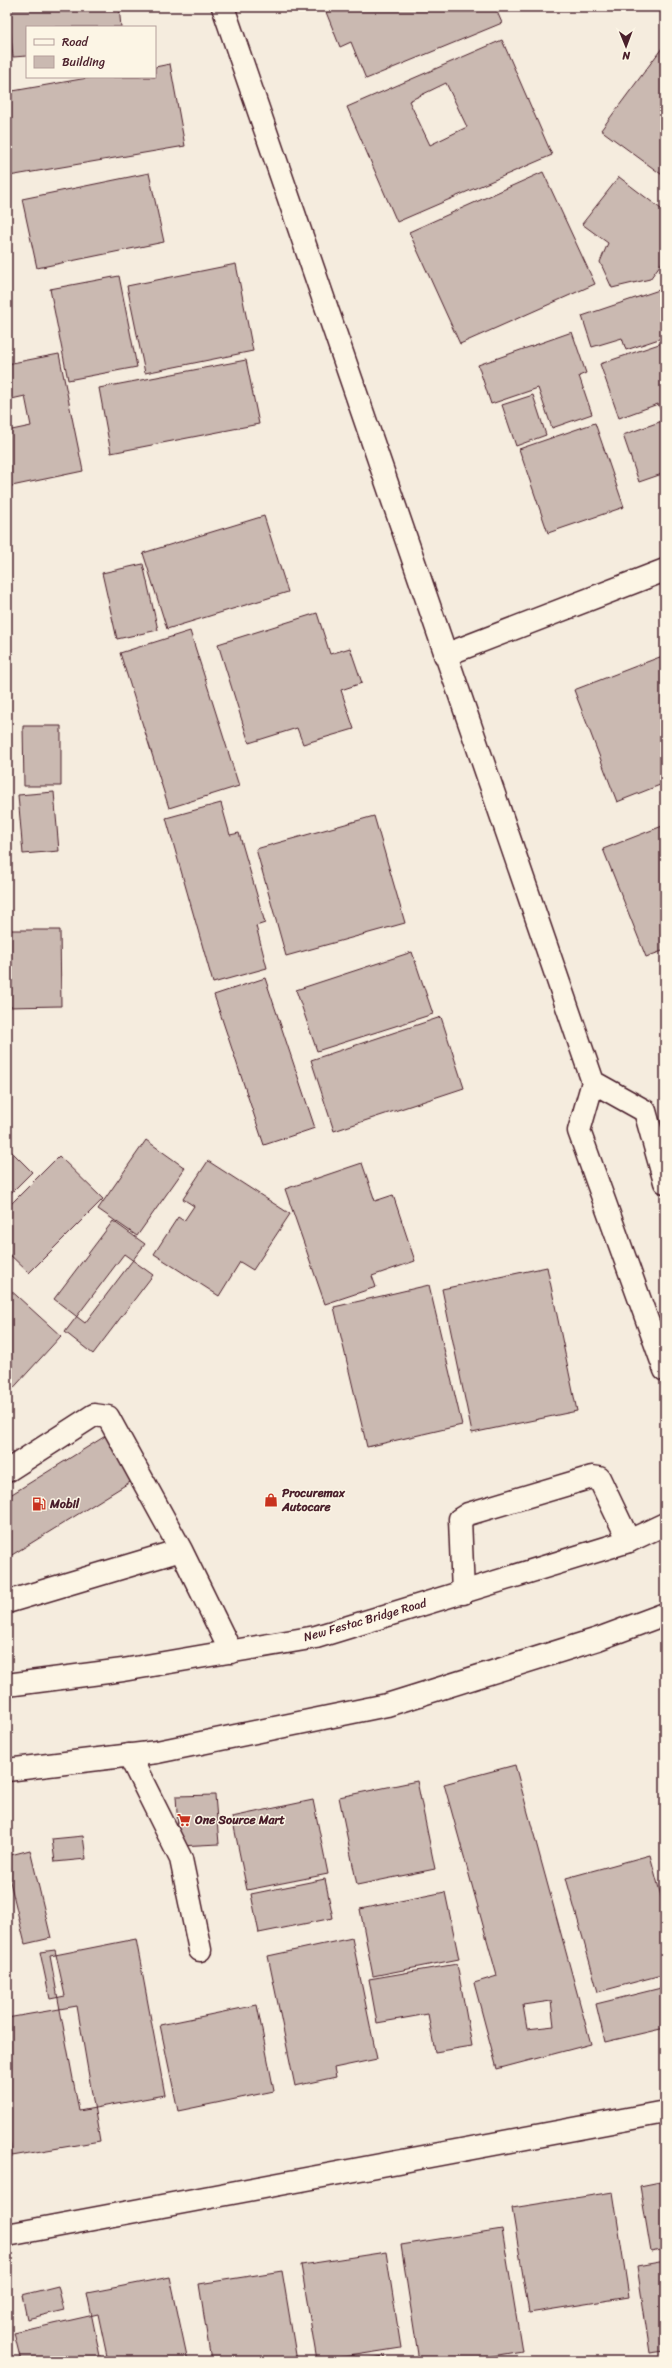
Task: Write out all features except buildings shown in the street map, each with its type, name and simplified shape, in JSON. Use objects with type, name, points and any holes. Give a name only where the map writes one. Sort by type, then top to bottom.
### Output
[{"type":"street","points":[[223,7],[593,1082],[579,1131],[665,1370]]},
{"type":"street","points":[[445,654],[665,570]]},
{"type":"street","points":[[593,1082],[645,1111],[665,1182]]},
{"type":"street","points":[[7,1471],[94,1415],[108,1417],[181,1550],[231,1652]]},
{"type":"street","points":[[463,1593],[460,1519],[468,1514],[592,1478],[599,1478],[629,1541]]},
{"type":"street","name":"New Festac Bridge Road","points":[[7,1685],[123,1670],[316,1637],[629,1541],[665,1524]]},
{"type":"street","points":[[7,1602],[181,1550]]},
{"type":"street","points":[[7,1770],[163,1750],[387,1705],[598,1639],[665,1614]]},
{"type":"street","points":[[129,1755],[181,1859],[200,1950]]},
{"type":"street","points":[[7,2235],[665,2112]]},
{"type":"place","name":"Procuremax Autocare","points":[[271,1500]]},
{"type":"place","name":"Mobil","points":[[39,1504]]},
{"type":"place","name":"One Source Mart","points":[[184,1820]]}]
